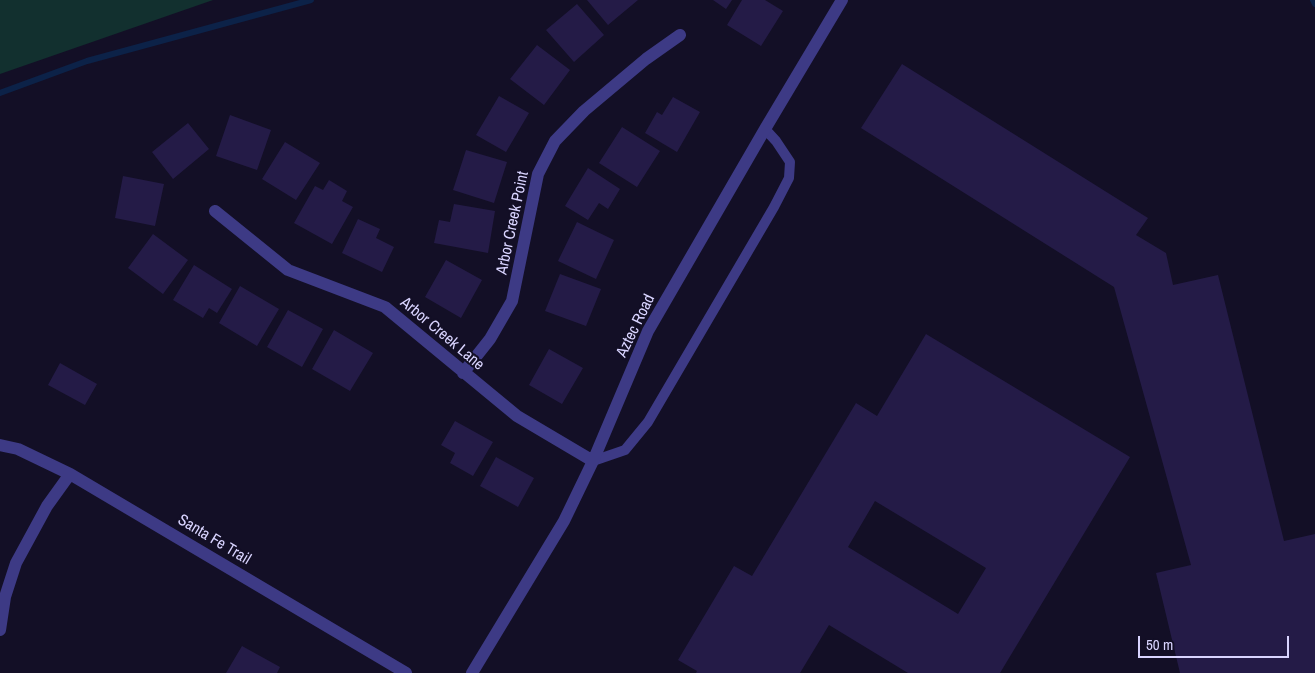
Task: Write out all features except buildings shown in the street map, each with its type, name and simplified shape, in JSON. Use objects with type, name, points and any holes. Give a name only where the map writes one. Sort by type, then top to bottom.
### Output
[{"type":"street","name":"Aztec Road","points":[[472,673],[564,521],[593,461],[648,331],[842,0]]},
{"type":"street","name":"Arbor Creek Point","points":[[463,373],[490,339],[512,301],[538,174],[555,141],[584,111],[646,59],[680,35]]},
{"type":"street","name":"Arbor Creek Lane","points":[[215,211],[288,270],[385,307],[517,416],[593,461]]},
{"type":"street","name":"Santa Fe Trail","points":[[0,445],[18,449],[70,474],[406,673]]},
{"type":"street","points":[[0,630],[5,597],[16,563],[47,506],[70,474]]},
{"type":"lane","points":[[593,461],[625,450],[648,422],[774,207],[789,178],[790,162],[776,141],[765,129]]},
{"type":"green space","points":[[0,0],[213,0],[0,74]]},
{"type":"waterway","points":[[0,93],[87,61],[311,0]]},
{"type":"waterway","points":[[1313,0],[1315,4]]}]
